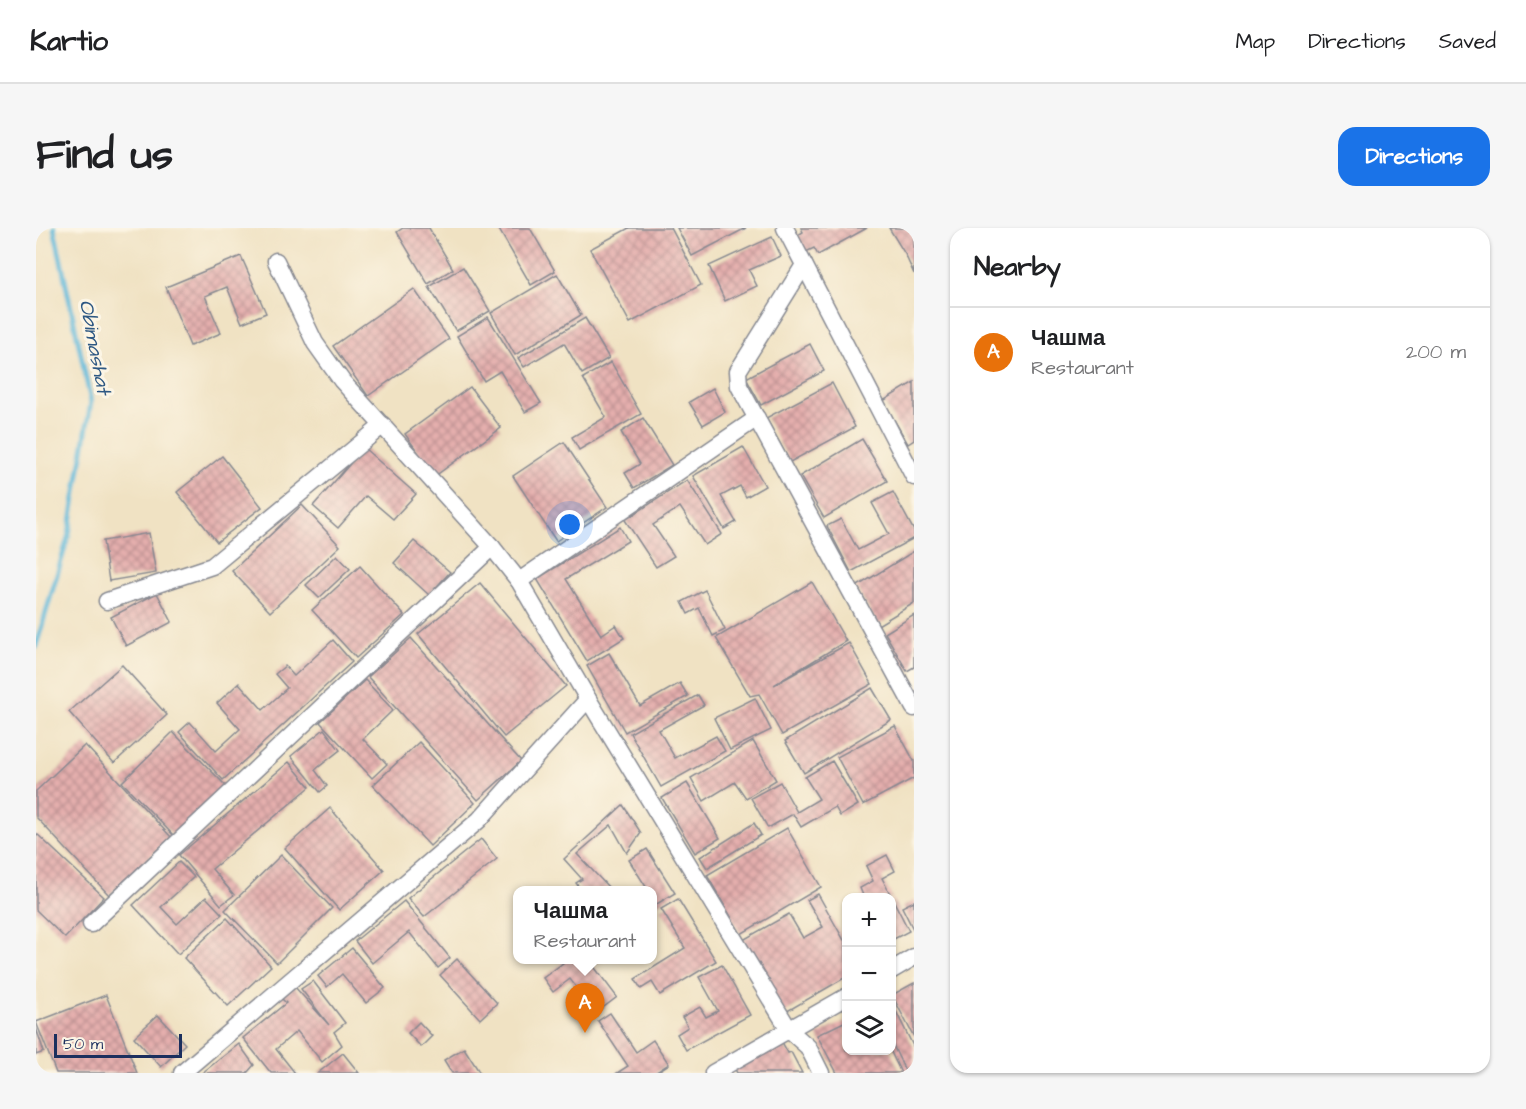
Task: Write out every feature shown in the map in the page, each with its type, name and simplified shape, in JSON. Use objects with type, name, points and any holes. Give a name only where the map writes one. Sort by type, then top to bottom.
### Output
[{"type":"street","points":[[785,228],[914,477]]},
{"type":"street","points":[[276,261],[315,343],[342,381],[492,547],[519,581],[790,1031],[808,1047],[820,1073]]},
{"type":"street","points":[[804,265],[738,371],[739,386],[914,708]]},
{"type":"street","points":[[519,581],[756,418]]},
{"type":"street","points":[[107,601],[212,566],[383,425]]},
{"type":"street","points":[[92,924],[492,547]]},
{"type":"street","points":[[182,1073],[479,820],[588,699]]},
{"type":"street","points":[[896,967],[914,957]]},
{"type":"street","points":[[713,1073],[842,999]]},
{"type":"building","points":[[403,228],[429,228],[453,269],[428,284],[397,232]]},
{"type":"building","points":[[498,228],[530,228],[555,271],[531,285]]},
{"type":"building","points":[[629,228],[671,228],[701,285],[630,323],[590,249]]},
{"type":"building","points":[[677,228],[746,228],[692,256]]},
{"type":"building","points":[[801,228],[867,228],[818,255],[814,248],[804,253],[795,237],[803,232]]},
{"type":"building","points":[[889,228],[914,228],[914,274],[905,254]]},
{"type":"building","points":[[772,237],[781,256],[749,270],[757,286],[725,301],[709,266]]},
{"type":"building","points":[[241,256],[266,313],[242,323],[227,287],[205,296],[221,333],[190,346],[166,287]]},
{"type":"building","points":[[463,267],[490,311],[456,331],[429,287]]},
{"type":"building","points":[[557,274],[581,315],[515,355],[491,313]]},
{"type":"building","points":[[414,289],[449,339],[368,396],[333,346]]},
{"type":"building","points":[[488,317],[541,403],[525,412],[500,371],[484,381],[457,336]]},
{"type":"building","points":[[585,318],[609,358],[582,374],[564,343],[524,367],[518,358]]},
{"type":"building","points":[[810,344],[824,371],[761,405],[746,378]]},
{"type":"building","points":[[611,362],[641,414],[579,450],[572,437],[606,417],[583,378]]},
{"type":"building","points":[[914,382],[914,440],[908,444],[883,401]]},
{"type":"building","points":[[832,383],[855,427],[790,462],[766,418]]},
{"type":"building","points":[[470,387],[501,428],[435,476],[405,434]]},
{"type":"building","points":[[713,388],[725,412],[703,425],[689,402]]},
{"type":"building","points":[[643,418],[672,465],[634,488],[625,473],[640,464],[621,432]]},
{"type":"building","points":[[862,439],[887,481],[824,518],[800,476]]},
{"type":"building","points":[[564,442],[607,507],[556,541],[513,476]]},
{"type":"building","points":[[743,447],[765,486],[746,497],[740,486],[721,496],[736,522],[724,529],[693,476]]},
{"type":"building","points":[[364,448],[416,494],[393,519],[366,496],[338,528],[313,506]]},
{"type":"building","points":[[222,456],[262,507],[217,542],[177,492]]},
{"type":"building","points":[[687,480],[722,534],[705,545],[680,507],[653,525],[674,556],[656,567],[625,520]]},
{"type":"building","points":[[893,492],[914,531],[914,538],[851,572],[827,526],[841,519],[858,550],[889,534],[872,503]]},
{"type":"building","points":[[302,505],[340,546],[270,612],[232,571]]},
{"type":"building","points":[[620,527],[628,541],[566,579],[601,635],[616,625],[624,638],[587,661],[537,579]]},
{"type":"building","points":[[149,533],[156,573],[109,581],[103,541]]},
{"type":"building","points":[[414,541],[450,572],[429,595],[394,563]]},
{"type":"building","points":[[914,551],[914,603],[878,625],[856,587]]},
{"type":"building","points":[[337,555],[350,569],[319,598],[306,585]]},
{"type":"building","points":[[360,566],[404,615],[356,658],[312,610]]},
{"type":"building","points":[[812,582],[846,641],[774,685],[849,643],[872,684],[782,735],[759,694],[750,696],[716,638]]},
{"type":"building","points":[[480,583],[566,686],[504,737],[418,634]]},
{"type":"building","points":[[705,590],[725,630],[713,636],[699,608],[688,614],[682,602]]},
{"type":"building","points":[[157,593],[172,622],[126,646],[111,617]]},
{"type":"building","points":[[914,615],[914,667],[907,671],[885,633]]},
{"type":"building","points":[[411,638],[521,761],[478,800],[368,677]]},
{"type":"building","points":[[333,640],[352,662],[223,780],[179,732],[190,722],[216,751],[240,729],[217,703],[239,683],[263,710],[287,688],[275,674],[285,666],[294,676]]},
{"type":"building","points":[[609,653],[640,706],[680,683],[688,696],[625,732],[587,666]]},
{"type":"building","points":[[122,665],[167,715],[114,763],[69,712]]},
{"type":"building","points":[[365,680],[393,710],[363,739],[387,764],[372,778],[320,722]]},
{"type":"building","points":[[872,688],[891,720],[804,773],[785,741]]},
{"type":"building","points":[[698,695],[704,705],[659,730],[675,758],[716,736],[725,751],[661,787],[630,733]]},
{"type":"building","points":[[755,698],[771,730],[730,750],[714,718]]},
{"type":"building","points":[[895,726],[914,761],[914,778],[863,805],[837,757]]},
{"type":"building","points":[[324,729],[340,750],[315,770],[327,786],[320,792],[291,756]]},
{"type":"building","points":[[173,732],[226,786],[175,837],[122,782]]},
{"type":"building","points":[[753,741],[776,780],[746,798],[735,782],[704,801],[691,778]]},
{"type":"building","points":[[419,742],[475,803],[430,846],[373,785]]},
{"type":"building","points":[[85,745],[171,837],[109,895],[36,817],[36,791]]},
{"type":"building","points":[[832,761],[858,805],[840,816],[835,807],[801,827],[793,814],[768,828],[751,798],[780,782],[797,812],[819,799],[805,777]]},
{"type":"building","points":[[289,762],[310,787],[212,869],[234,895],[221,905],[179,855]]},
{"type":"building","points":[[687,783],[720,838],[695,853],[662,798]]},
{"type":"building","points":[[623,805],[641,833],[627,853],[611,825],[577,854],[607,886],[578,886],[576,883],[582,879],[564,859]]},
{"type":"building","points":[[330,808],[384,870],[339,910],[285,848]]},
{"type":"building","points":[[754,823],[761,835],[707,868],[700,857]]},
{"type":"building","points":[[787,828],[821,887],[741,934],[707,875]]},
{"type":"building","points":[[36,833],[104,897],[65,938],[36,910]]},
{"type":"building","points":[[481,839],[497,859],[424,917],[408,898]]},
{"type":"building","points":[[647,849],[675,893],[657,904],[657,886],[645,886],[629,860]]},
{"type":"building","points":[[281,855],[332,908],[277,963],[225,910]]},
{"type":"building","points":[[887,855],[895,871],[882,878],[890,893],[862,893],[860,888],[873,881],[866,866]]},
{"type":"building","points":[[179,862],[194,877],[161,907],[177,924],[206,897],[222,914],[178,954],[133,905]]},
{"type":"building","points":[[818,894],[842,937],[842,979],[784,1013],[743,940],[789,914],[803,938],[823,927],[807,900]]},
{"type":"building","points":[[678,899],[716,961],[660,995],[652,982],[641,989],[635,979],[685,948],[661,909]]},
{"type":"building","points":[[404,901],[450,958],[438,968],[409,932],[372,963],[355,941]]},
{"type":"building","points":[[914,901],[914,931],[902,907]]},
{"type":"building","points":[[896,905],[909,931],[896,938]]},
{"type":"building","points":[[227,918],[271,966],[228,1006],[184,958]]},
{"type":"building","points":[[352,948],[385,988],[366,1003],[342,974],[327,987],[318,976]]},
{"type":"building","points":[[457,959],[497,1003],[480,1019],[440,975]]},
{"type":"building","points":[[562,964],[592,964],[617,997],[596,1013],[570,979],[553,992],[543,978]]},
{"type":"building","points":[[722,965],[750,1015],[686,1050],[677,1034],[688,1027],[682,1017],[700,1007],[706,1017],[718,1011],[699,977]]},
{"type":"building","points":[[313,981],[345,1023],[334,1032],[342,1045],[322,1062],[297,1031],[276,1049],[295,1073],[271,1073],[243,1038],[286,1003],[280,997],[294,986],[329,1025],[301,989]]},
{"type":"building","points":[[914,983],[914,1037],[896,1003],[896,993]]},
{"type":"building","points":[[106,995],[137,1073],[56,1073],[36,1022]]},
{"type":"building","points":[[896,1011],[914,1048],[914,1073],[906,1073],[896,1052]]},
{"type":"building","points":[[610,1013],[636,1052],[653,1040],[669,1064],[655,1073],[617,1073],[628,1066],[598,1021]]},
{"type":"building","points":[[158,1015],[185,1044],[161,1067],[134,1037]]},
{"type":"building","points":[[419,1022],[432,1036],[421,1047],[408,1033]]},
{"type":"building","points":[[842,1023],[842,1055],[892,1055],[901,1073],[837,1073],[817,1035]]},
{"type":"building","points":[[36,1028],[44,1052],[36,1055]]},
{"type":"building","points":[[782,1042],[788,1053],[791,1052],[802,1073],[737,1073],[734,1067]]},
{"type":"building","points":[[239,1044],[254,1065],[247,1073],[202,1073]]},
{"type":"building","points":[[464,1048],[480,1073],[452,1073],[444,1060]]},
{"type":"building","points":[[343,1053],[359,1073],[318,1073]]},
{"type":"waterway","name":"Obimashat","points":[[36,646],[69,534],[91,402],[54,228]]},
{"type":"place","name":"Чашма","points":[[585,1033]]}]
